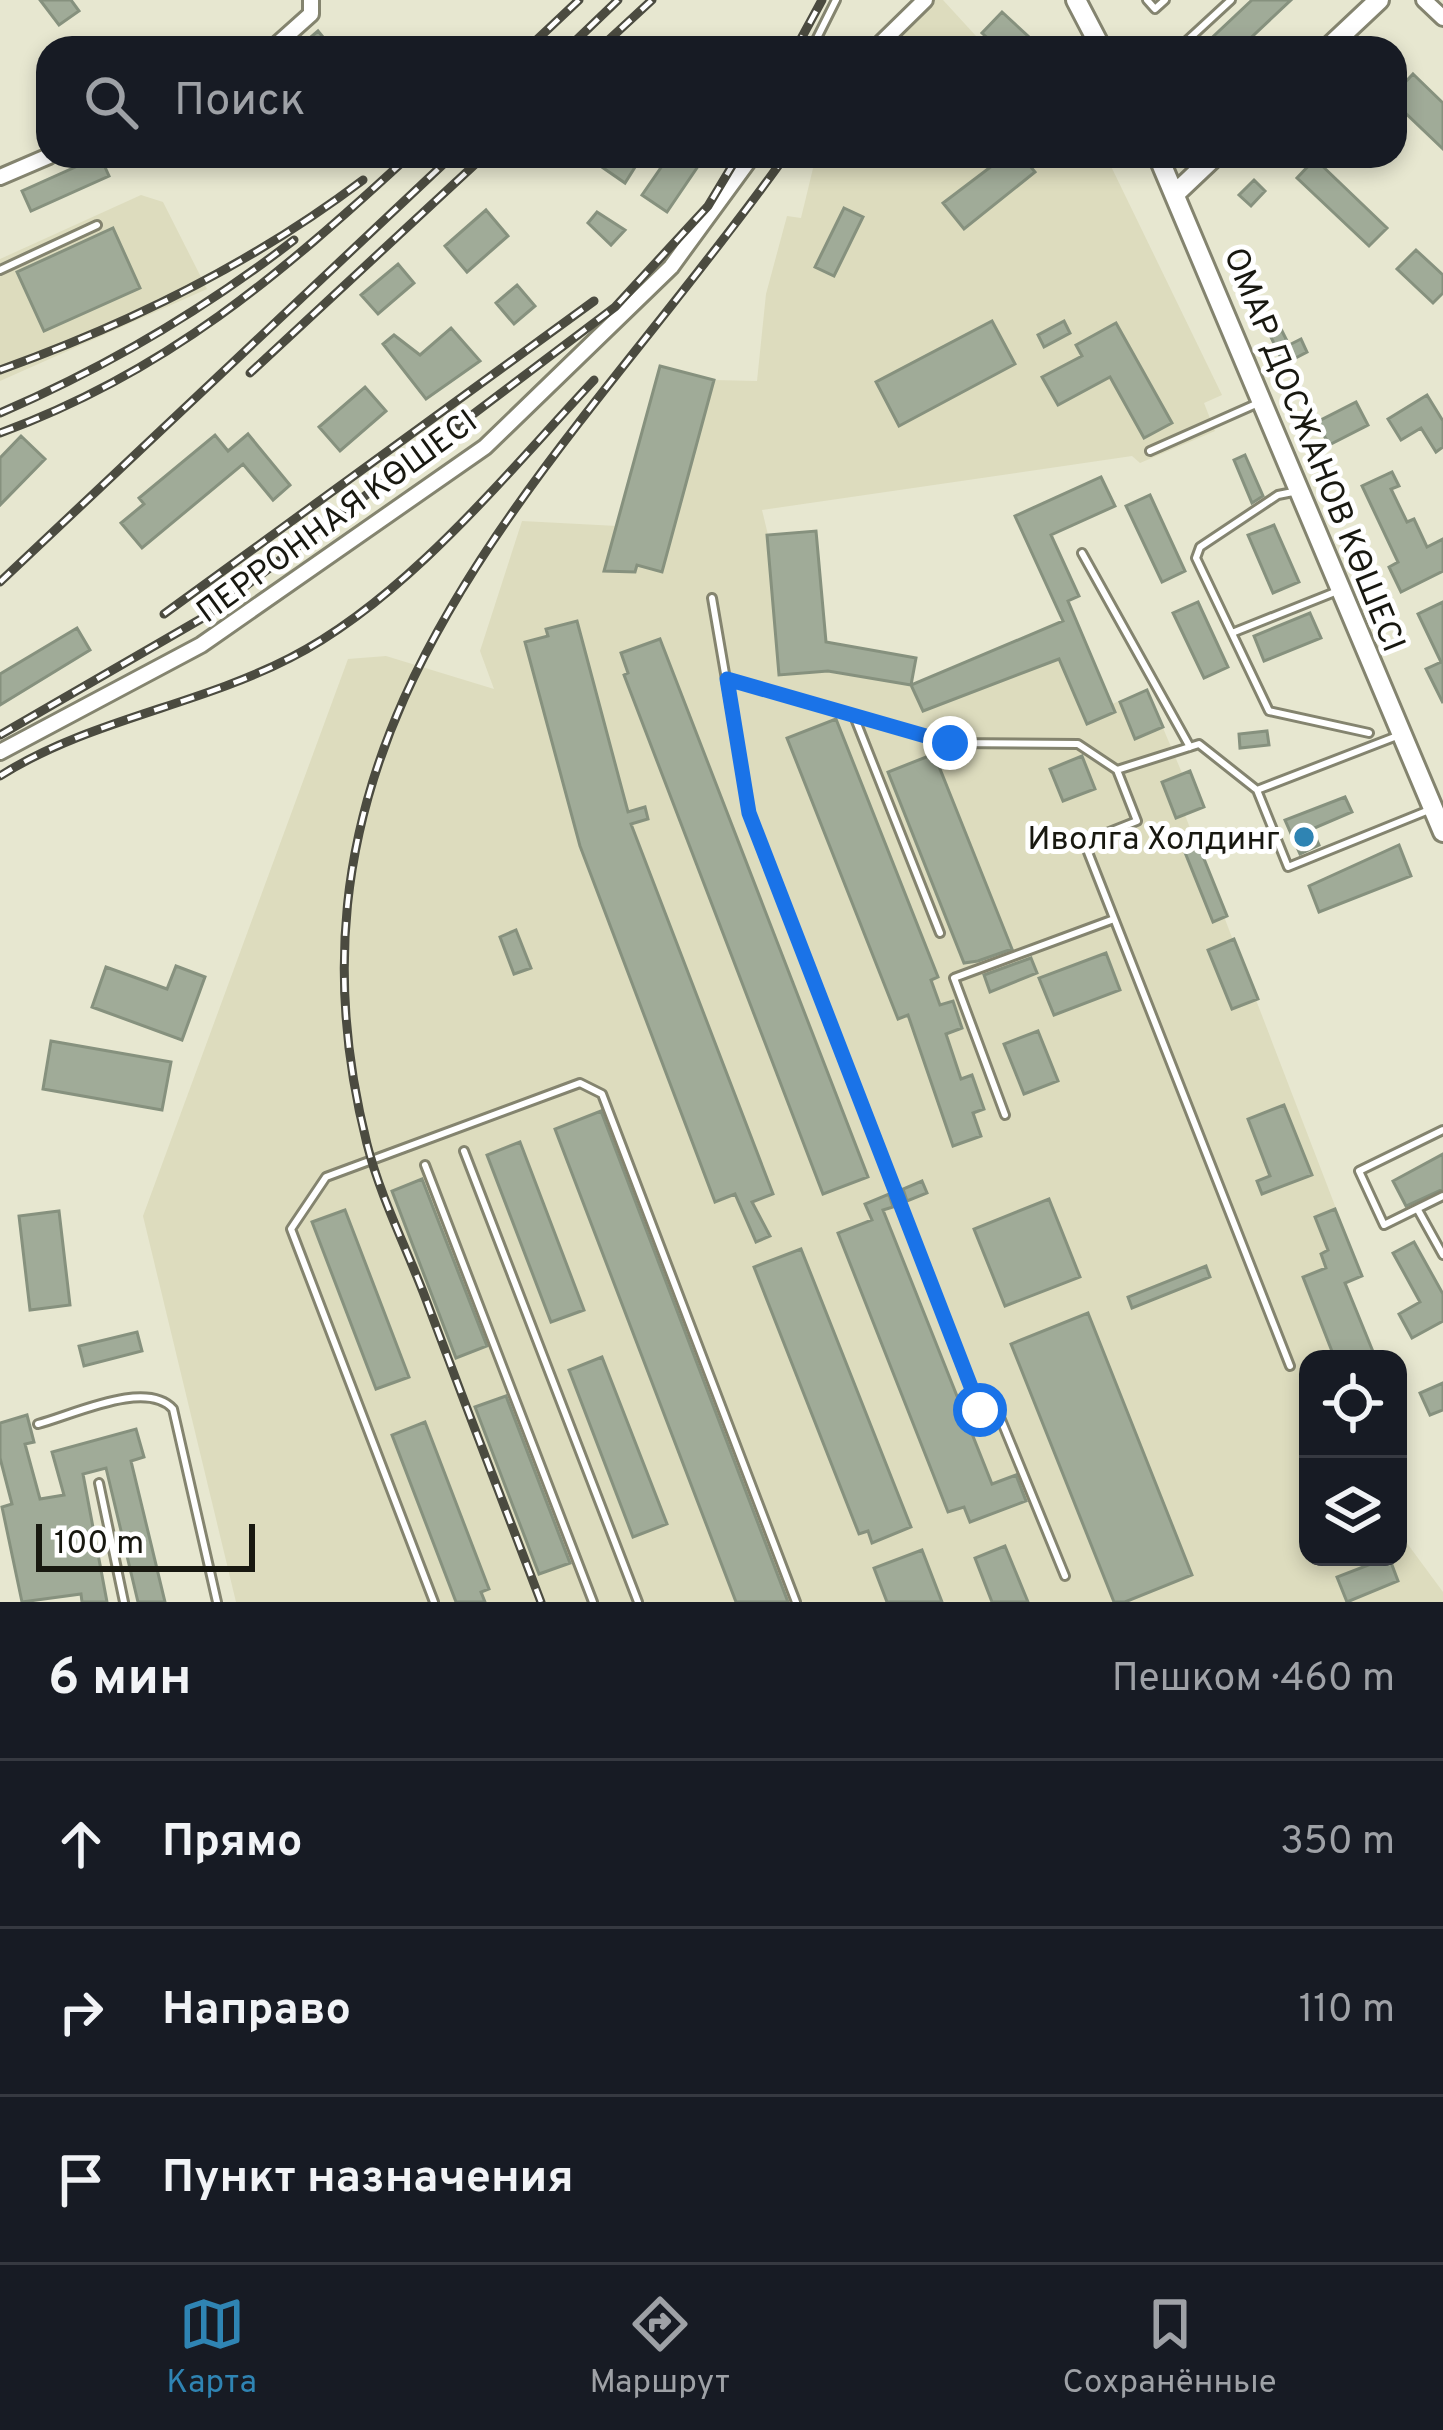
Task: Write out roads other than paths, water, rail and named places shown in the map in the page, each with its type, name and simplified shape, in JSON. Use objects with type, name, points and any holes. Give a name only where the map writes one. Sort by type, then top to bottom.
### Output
[{"type":"street","points":[[286,36],[311,14],[311,0]]},
{"type":"street","points":[[888,36],[925,0]]},
{"type":"street","points":[[1076,0],[1095,36]]},
{"type":"street","points":[[1340,36],[1378,0]]},
{"type":"street","points":[[1424,0],[1443,18]]},
{"type":"street","points":[[0,177],[36,162]]},
{"type":"street","name":"ПЕРРОННАЯ КӨШЕСІ","points":[[0,752],[200,645],[484,447],[671,267],[743,168]]},
{"type":"street","name":"ОМАР ДОСЖАНОВ КӨШЕСІ","points":[[1164,168],[1443,832]]},
{"type":"street","points":[[1177,192],[1202,168]]},
{"type":"lane","points":[[818,36],[836,0]]},
{"type":"lane","points":[[1148,0],[1155,9],[1165,0]]},
{"type":"lane","points":[[1192,36],[1231,0]]},
{"type":"lane","points":[[0,270],[97,225]]},
{"type":"lane","points":[[1150,451],[1265,400]]},
{"type":"lane","points":[[1301,490],[1278,495],[1200,547],[1196,558],[1269,710],[1369,733]]},
{"type":"lane","points":[[1082,553],[1190,747]]},
{"type":"lane","points":[[1232,633],[1341,590]]},
{"type":"lane","points":[[712,598],[749,813],[980,1410],[997,1410],[1065,1576]]},
{"type":"lane","points":[[727,679],[950,743],[1078,744],[1117,770],[1137,821],[1084,842],[1290,1366]]},
{"type":"lane","points":[[854,716],[940,933]]},
{"type":"lane","points":[[1256,790],[1400,735]]},
{"type":"lane","points":[[1117,770],[1199,744],[1256,790],[1288,868],[1432,809]]},
{"type":"lane","points":[[1005,1115],[954,978],[1114,919]]},
{"type":"lane","points":[[434,1602],[291,1229],[326,1178],[580,1083],[602,1094],[796,1602]]},
{"type":"lane","points":[[1443,1130],[1359,1171],[1384,1225],[1443,1196]]},
{"type":"lane","points":[[464,1150],[638,1602]]},
{"type":"lane","points":[[425,1165],[593,1602]]},
{"type":"lane","points":[[1418,1210],[1443,1255]]},
{"type":"lane","points":[[38,1424],[145,1395],[164,1398],[173,1409],[217,1602]]},
{"type":"lane","points":[[99,1483],[124,1602]]},
{"type":"railway","points":[[541,36],[579,0]]},
{"type":"railway","points":[[580,36],[618,0]]},
{"type":"railway","points":[[613,36],[652,0]]},
{"type":"railway","points":[[802,36],[822,0]]},
{"type":"railway","points":[[0,433],[116,381],[169,350],[267,279],[396,168]]},
{"type":"railway","points":[[0,582],[439,168]]},
{"type":"railway","points":[[250,373],[471,168]]},
{"type":"railway","points":[[0,735],[206,616],[615,307],[708,206],[731,168]]},
{"type":"railway","points":[[541,1602],[367,1144],[345,992],[355,854],[392,728],[450,610],[524,497],[776,168]]},
{"type":"railway","points":[[0,370],[96,333],[189,289],[278,238],[363,180]]},
{"type":"railway","points":[[0,413],[153,336],[294,240]]},
{"type":"railway","points":[[164,614],[594,301]]},
{"type":"railway","points":[[0,776],[69,741],[254,675],[333,633],[414,569],[594,380]]},
{"type":"place","name":"Иволга Холдинг","points":[[1304,837]]}]
